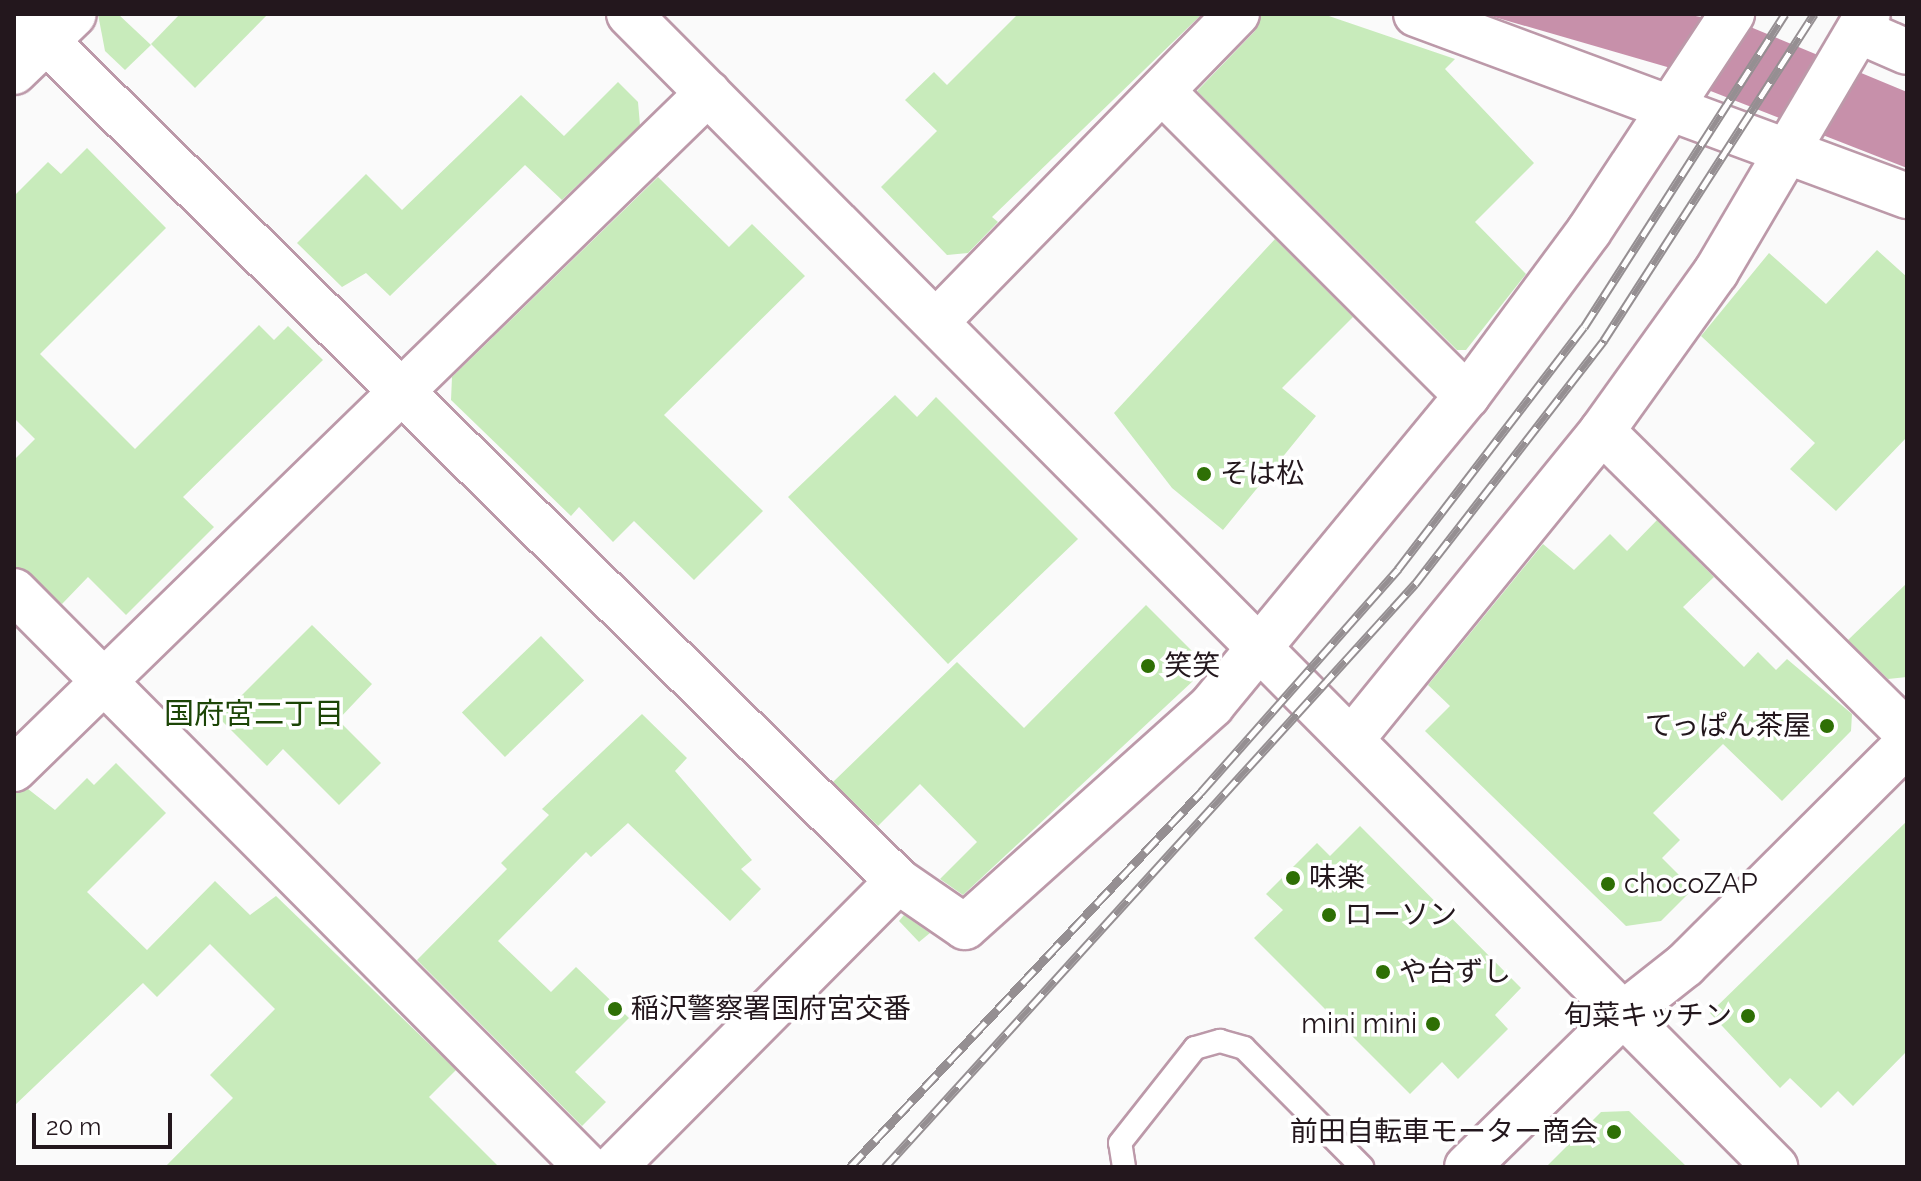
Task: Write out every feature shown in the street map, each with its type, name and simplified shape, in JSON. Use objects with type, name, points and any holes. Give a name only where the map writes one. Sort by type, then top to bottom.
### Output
[{"type":"street","points":[[629,14],[1775,1167]]},
{"type":"street","points":[[936,322],[1237,14]]},
{"type":"street","points":[[1416,14],[1676,94],[1794,140],[1907,196]]},
{"type":"street","points":[[14,72],[45,24],[401,391],[898,881],[965,927],[1212,705],[1263,651],[1467,396],[1589,231],[1730,16]]},
{"type":"street","points":[[1351,740],[1602,431],[1716,272],[1858,34],[1907,52]]},
{"type":"street","points":[[1163,92],[1467,396]]},
{"type":"street","points":[[14,769],[708,93]]},
{"type":"street","points":[[1602,431],[1907,733]]},
{"type":"street","points":[[14,591],[587,1167]]},
{"type":"street","points":[[1467,1167],[1623,1014],[1685,965],[1907,744]]},
{"type":"street","points":[[614,1167],[898,881]]},
{"type":"lane","points":[[1124,1167],[1120,1143],[1195,1048],[1220,1041],[1244,1048],[1362,1167]]},
{"type":"shaded area","points":[[1484,14],[1685,14],[1748,26],[1907,92],[1907,168],[1708,90],[1712,80]]},
{"type":"building","points":[[98,14],[118,14],[151,45],[125,70],[105,51]]},
{"type":"building","points":[[180,14],[268,14],[195,88],[151,44]]},
{"type":"building","points":[[1018,14],[1202,14],[992,217],[998,222],[968,253],[947,255],[881,187],[937,131],[905,100],[934,72],[947,85]]},
{"type":"building","points":[[1261,14],[1323,14],[1455,59],[1445,69],[1534,163],[1475,222],[1526,274],[1466,350],[1457,350],[1197,91],[1255,31]]},
{"type":"building","points":[[618,82],[638,102],[640,125],[562,200],[525,165],[390,296],[366,273],[342,287],[297,243],[366,174],[402,210],[521,95],[564,136]]},
{"type":"building","points":[[87,148],[166,228],[40,354],[135,449],[259,325],[274,340],[288,326],[323,360],[183,497],[214,527],[126,615],[88,577],[62,604],[14,567],[14,460],[35,439],[14,418],[14,196],[48,162],[61,174]]},
{"type":"building","points":[[658,177],[729,247],[752,224],[805,276],[664,415],[763,511],[694,580],[634,521],[613,542],[579,507],[571,516],[451,400],[452,377]]},
{"type":"building","points":[[1275,239],[1353,317],[1282,388],[1316,416],[1223,530],[1172,488],[1114,413]]},
{"type":"building","points":[[1877,250],[1907,277],[1907,437],[1836,511],[1790,469],[1815,443],[1701,336],[1769,253],[1826,304]]},
{"type":"building","points":[[895,395],[917,417],[936,397],[1078,539],[948,664],[788,497]]},
{"type":"building","points":[[1657,520],[1714,577],[1683,607],[1744,667],[1758,652],[1776,670],[1787,659],[1852,714],[1851,731],[1782,801],[1723,744],[1653,813],[1680,840],[1662,858],[1693,889],[1661,921],[1626,926],[1425,731],[1450,706],[1428,685],[1543,544],[1574,570],[1610,534],[1627,551]]},
{"type":"building","points":[[1907,583],[1907,677],[1888,679],[1848,640]]},
{"type":"building","points":[[1146,605],[1208,667],[963,895],[940,879],[977,842],[920,784],[878,826],[833,782],[957,662],[1024,728]]},
{"type":"building","points":[[312,625],[372,684],[338,720],[381,763],[339,805],[283,749],[267,766],[219,718]]},
{"type":"building","points":[[541,636],[584,681],[505,757],[462,712]]},
{"type":"building","points":[[642,714],[687,758],[675,771],[752,860],[741,869],[761,889],[730,921],[628,823],[591,857],[586,852],[498,941],[551,992],[576,967],[629,1018],[575,1072],[606,1102],[582,1126],[417,960],[507,869],[501,863],[549,815],[542,809]]},
{"type":"building","points":[[116,763],[166,813],[87,892],[147,950],[215,881],[250,915],[276,896],[456,1070],[429,1097],[499,1167],[165,1167],[233,1098],[210,1075],[275,1009],[210,944],[157,997],[143,983],[14,1106],[14,793],[28,789],[55,810],[87,778],[94,785]]},
{"type":"building","points":[[1907,821],[1907,1051],[1853,1106],[1838,1091],[1821,1108],[1790,1078],[1780,1088],[1710,1013]]},
{"type":"building","points":[[1360,826],[1521,988],[1495,1015],[1508,1029],[1458,1079],[1442,1062],[1410,1094],[1254,938],[1283,910],[1266,894],[1317,843],[1330,856]]},
{"type":"building","points":[[904,915],[930,933],[919,942],[899,921]]},
{"type":"building","points":[[1629,1111],[1687,1167],[1546,1167],[1601,1112]]},
{"type":"railway","points":[[850,1167],[1201,792],[1398,569],[1584,327],[1785,14]]},
{"type":"railway","points":[[885,1167],[1415,584],[1604,340],[1814,14]]},
{"type":"place","name":"そは松","points":[[1204,474]]},
{"type":"place","name":"笑笑","points":[[1148,666]]},
{"type":"place","name":"てっぱん茶屋","points":[[1827,726]]},
{"type":"place","name":"味楽","points":[[1293,878]]},
{"type":"place","name":"chocoZAP","points":[[1608,884]]},
{"type":"place","name":"ローソン","points":[[1329,915]]},
{"type":"place","name":"や台ずし","points":[[1383,972]]},
{"type":"place","name":"稲沢警察署国府宮交番","points":[[615,1009]]},
{"type":"place","name":"旬菜キッチン","points":[[1748,1016]]},
{"type":"place","name":"mini mini","points":[[1433,1024]]},
{"type":"place","name":"前田自転車モーター商会","points":[[1614,1132]]},
{"type":"district","name":"国府宮二丁目","points":[[254,714]]}]
